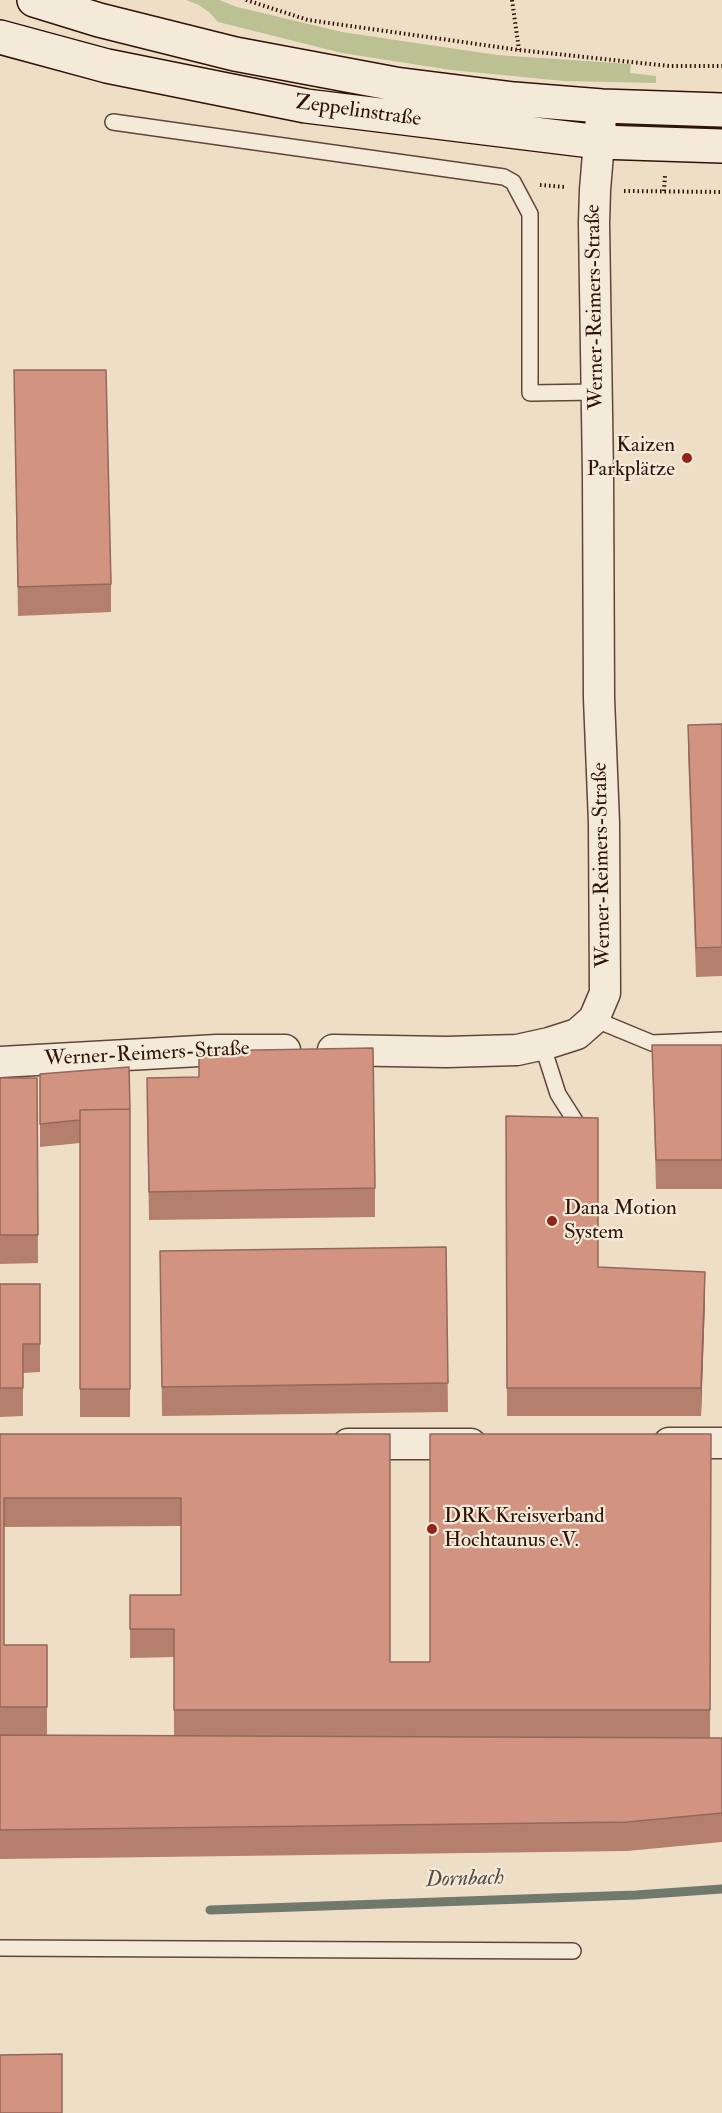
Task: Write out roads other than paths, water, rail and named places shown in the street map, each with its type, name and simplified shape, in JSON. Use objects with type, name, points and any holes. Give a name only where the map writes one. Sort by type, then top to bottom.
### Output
[{"type":"main road","name":"Zeppelinstraße","points":[[34,0],[110,22],[258,59],[395,84],[514,99],[602,106],[722,110]]},
{"type":"main road","name":"Zeppelinstraße","points":[[0,37],[107,66],[306,106],[598,142],[722,146]]},
{"type":"street","name":"Werner-Reimers-Straße","points":[[0,1062],[217,1050],[447,1052],[517,1050],[577,1034],[594,1019],[605,993],[604,823],[599,698],[595,190],[602,106]]},
{"type":"street","points":[[320,1444],[497,1443]]},
{"type":"street","points":[[639,1443],[722,1443]]},
{"type":"lane","points":[[113,122],[504,177],[513,182],[530,214],[530,393],[597,392]]},
{"type":"lane","points":[[594,1019],[652,1043],[722,1040]]},
{"type":"lane","points":[[542,1044],[558,1094],[579,1127],[596,1132]]},
{"type":"lane","points":[[0,1948],[573,1952]]},
{"type":"waterway","name":"Dornbach","points":[[210,1910],[636,1895],[722,1889]]},
{"type":"place","name":"Kaizen Parkplätze","points":[[687,458]]},
{"type":"place","name":"Dana Motion System","points":[[552,1221]]},
{"type":"place","name":"DRK Kreisverband Hochtaunus e.V.","points":[[432,1529]]}]
